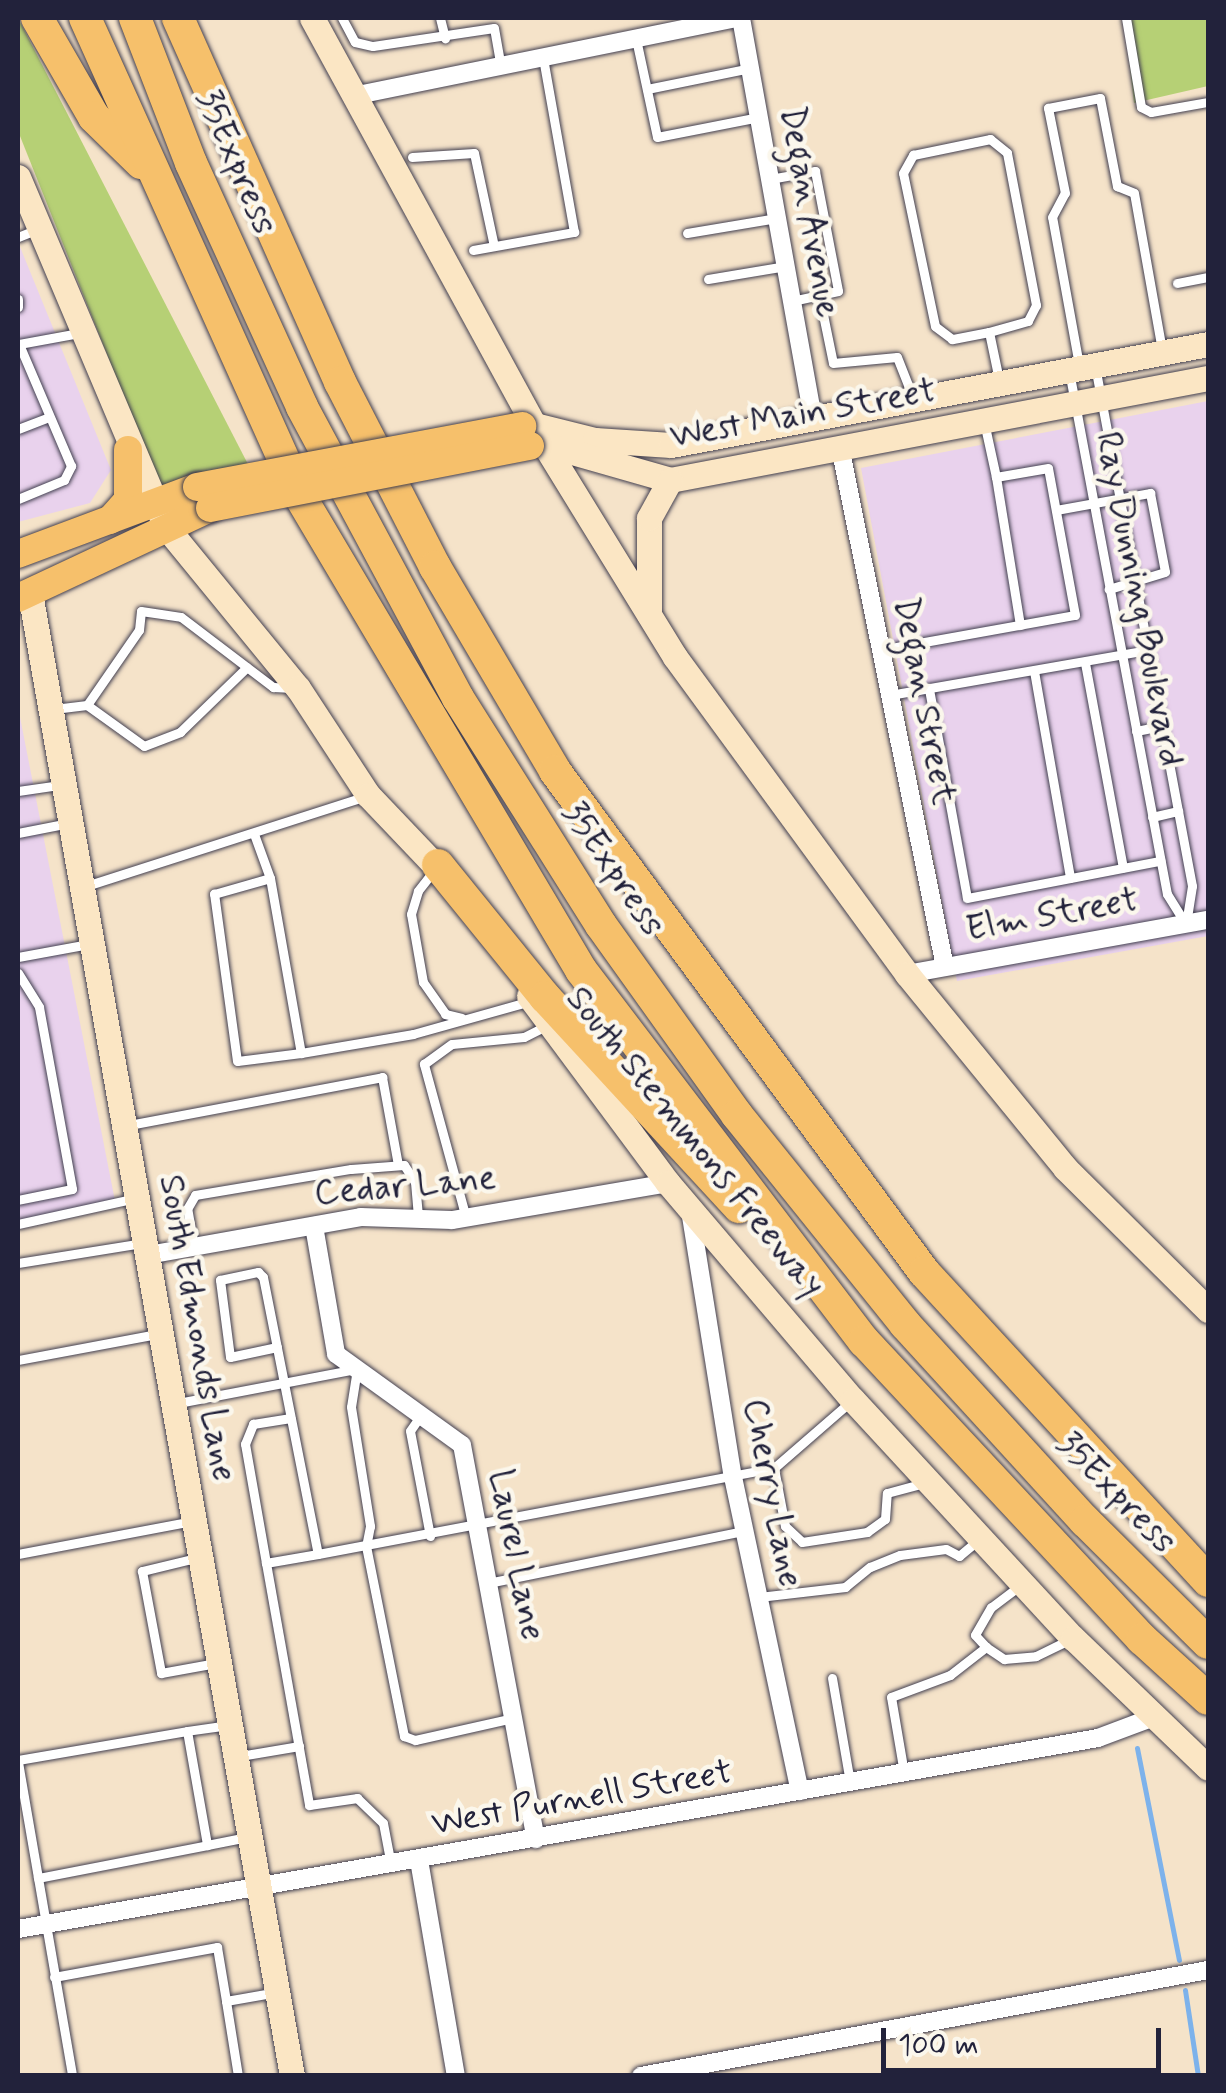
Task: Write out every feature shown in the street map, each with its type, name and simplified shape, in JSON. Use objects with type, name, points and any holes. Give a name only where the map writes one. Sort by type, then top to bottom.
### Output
[{"type":"highway","points":[[38,18],[94,117],[154,176]]},
{"type":"highway","name":"South Stemmons Freeway","points":[[85,18],[302,498],[581,970],[864,1341],[1074,1569],[1208,1699]]},
{"type":"highway","name":"35Express","points":[[134,18],[191,163],[312,424],[458,698],[590,909],[737,1114],[905,1324],[1086,1521],[1208,1644]]},
{"type":"highway","points":[[178,18],[282,261],[435,567],[555,770],[888,1226],[1014,1377],[1208,1581]]},
{"type":"highway","points":[[438,865],[542,1008],[864,1341]]},
{"type":"main road","points":[[312,18],[533,435],[650,619],[908,974],[1065,1168],[1208,1310]]},
{"type":"main road","points":[[18,177],[29,233],[80,334],[159,516],[298,688],[368,795],[438,865]]},
{"type":"main road","name":"West Main Street","points":[[24,595],[159,516],[204,498],[533,435],[660,446],[1208,344]]},
{"type":"main road","name":"West Main Street","points":[[533,435],[670,480],[1208,378]]},
{"type":"main road","points":[[748,463],[803,434],[813,418]]},
{"type":"main road","points":[[104,526],[128,500],[128,450]]},
{"type":"main road","points":[[650,619],[649,518],[670,480]]},
{"type":"main road","name":"West Main Street","points":[[18,554],[104,526],[159,516]]},
{"type":"main road","name":"South Edmonds Lane","points":[[24,595],[52,710],[292,2076]]},
{"type":"main road","name":"South Stemmons Freeway","points":[[542,1008],[668,1183],[852,1400],[1073,1638],[1208,1768]]},
{"type":"street","points":[[353,96],[738,18]]},
{"type":"street","name":"Degan Avenue","points":[[738,18],[813,418]]},
{"type":"street","name":"Degan Street","points":[[840,447],[944,967]]},
{"type":"street","name":"Elm Street","points":[[908,974],[1208,920]]},
{"type":"street","name":"Cedar Lane","points":[[147,1249],[194,1247],[314,1226],[418,1215],[466,1218],[668,1183]]},
{"type":"street","name":"Cherry Lane","points":[[689,1205],[733,1478],[800,1791]]},
{"type":"street","name":"Laurel Lane","points":[[314,1226],[336,1354],[462,1445],[536,1839]]},
{"type":"street","name":"West Purnell Street","points":[[18,1930],[1098,1738],[1154,1717]]},
{"type":"street","points":[[419,1860],[456,2076]]},
{"type":"street","points":[[641,2076],[1208,1970]]},
{"type":"lane","points":[[342,18],[355,42],[373,46],[444,38],[493,23],[501,67]]},
{"type":"lane","points":[[440,18],[444,38]]},
{"type":"lane","points":[[1126,18],[1141,107],[1152,112],[1208,102]]},
{"type":"lane","points":[[636,38],[657,137],[759,117]]},
{"type":"lane","points":[[473,250],[574,232],[543,58]]},
{"type":"lane","points":[[648,89],[750,68]]},
{"type":"lane","points":[[1081,368],[1052,217],[1065,193],[1048,108],[1100,98],[1117,186],[1134,192],[1162,352]]},
{"type":"lane","points":[[990,139],[1006,153],[1036,305],[1028,321],[989,332],[952,339],[935,326],[904,173],[913,155],[990,139]]},
{"type":"lane","points":[[412,158],[474,154],[494,246]]},
{"type":"lane","points":[[770,180],[814,170],[838,291],[792,300]]},
{"type":"lane","points":[[688,233],[777,218]]},
{"type":"lane","points":[[708,279],[786,266]]},
{"type":"lane","points":[[1177,283],[1208,277]]},
{"type":"lane","points":[[820,295],[833,363],[897,357],[913,399]]},
{"type":"lane","points":[[18,299],[18,307]]},
{"type":"lane","points":[[989,332],[999,383]]},
{"type":"lane","points":[[18,499],[64,480],[72,466],[18,344],[80,334]]},
{"type":"lane","name":"Ray Dunning Boulevard","points":[[1081,368],[1087,400],[1093,503],[1160,861],[1167,894],[1186,924]]},
{"type":"lane","name":"Ray Dunning Boulevard","points":[[1081,368],[1087,400],[1119,498],[1148,650],[1192,886],[1186,924]]},
{"type":"lane","points":[[18,429],[49,417]]},
{"type":"lane","points":[[984,420],[1020,625]]},
{"type":"lane","points":[[880,650],[1075,615],[1048,468],[996,478]]},
{"type":"lane","points":[[1056,510],[1150,493],[1165,572],[1109,589]]},
{"type":"lane","points":[[87,705],[140,630],[141,611],[180,618],[273,687],[298,688]]},
{"type":"lane","points":[[890,696],[1148,650]]},
{"type":"lane","points":[[1085,662],[1123,868]]},
{"type":"lane","points":[[52,710],[87,705],[144,746],[180,732],[247,668]]},
{"type":"lane","points":[[1034,671],[1070,878]]},
{"type":"lane","points":[[929,689],[967,898],[1160,861]]},
{"type":"lane","points":[[1136,731],[1162,726]]},
{"type":"lane","points":[[18,791],[64,784]]},
{"type":"lane","points":[[83,886],[368,795]]},
{"type":"lane","points":[[1152,817],[1178,811]]},
{"type":"lane","points":[[18,833],[72,822]]},
{"type":"lane","points":[[254,834],[270,878],[301,1053]]},
{"type":"lane","points":[[438,865],[418,891],[411,914],[423,982],[445,1014],[462,1018]]},
{"type":"lane","points":[[270,878],[214,894],[237,1060],[301,1053],[462,1018],[542,1008]]},
{"type":"lane","points":[[18,957],[93,943]]},
{"type":"lane","points":[[18,972],[39,1007],[72,1189],[18,1200]]},
{"type":"lane","points":[[466,1218],[424,1064],[452,1044],[524,1037],[542,1008]]},
{"type":"lane","points":[[126,1125],[382,1077],[398,1165]]},
{"type":"lane","points":[[194,1247],[187,1209],[195,1195],[398,1165],[412,1171],[418,1215]]},
{"type":"lane","points":[[18,1224],[138,1198]]},
{"type":"lane","points":[[18,1262],[147,1249]]},
{"type":"lane","points":[[277,1347],[230,1356],[220,1280],[258,1272],[263,1277],[277,1347],[284,1383],[290,1418],[318,1554]]},
{"type":"lane","points":[[18,1360],[162,1334]]},
{"type":"lane","points":[[175,1404],[358,1370],[351,1407],[370,1526],[366,1546],[404,1736],[416,1740],[513,1718]]},
{"type":"lane","points":[[266,1563],[478,1528],[774,1468],[852,1400]]},
{"type":"lane","points":[[420,1415],[410,1431],[430,1536]]},
{"type":"lane","points":[[290,1418],[253,1424],[245,1444],[309,1806],[357,1798],[383,1823],[391,1865]]},
{"type":"lane","points":[[774,1468],[785,1526],[802,1542],[867,1532],[885,1519],[887,1493],[928,1482]]},
{"type":"lane","points":[[18,1554],[196,1520]]},
{"type":"lane","points":[[488,1583],[744,1531]]},
{"type":"lane","points":[[758,1597],[845,1587],[870,1566],[900,1556],[946,1549],[960,1556],[980,1539]]},
{"type":"lane","points":[[202,1557],[142,1571],[161,1673],[220,1662]]},
{"type":"lane","points":[[1022,1584],[992,1607],[976,1635],[986,1647],[1004,1659],[1036,1656],[1073,1638]]},
{"type":"lane","points":[[904,1773],[891,1697],[950,1676],[986,1647]]},
{"type":"lane","points":[[832,1678],[850,1782]]},
{"type":"lane","points":[[72,2076],[18,1761],[232,1724]]},
{"type":"lane","points":[[188,1731],[207,1846]]},
{"type":"lane","points":[[238,1757],[299,1746]]},
{"type":"lane","points":[[38,1878],[251,1836]]},
{"type":"lane","points":[[54,1976],[217,1947],[238,2076]]},
{"type":"lane","points":[[226,2001],[278,1992]]},
{"type":"shaded area","points":[[18,242],[111,470],[90,503],[18,522]]},
{"type":"shaded area","points":[[1208,401],[1208,936],[957,981],[861,468]]},
{"type":"shaded area","points":[[18,707],[115,1201],[18,1221]]},
{"type":"green space","points":[[18,18],[252,472],[173,520],[18,131]]},
{"type":"green space","points":[[1124,18],[1208,18],[1208,86],[1134,103]]},
{"type":"waterway","points":[[1137,1748],[1179,1960]]},
{"type":"waterway","points":[[1185,1990],[1198,2076]]}]
